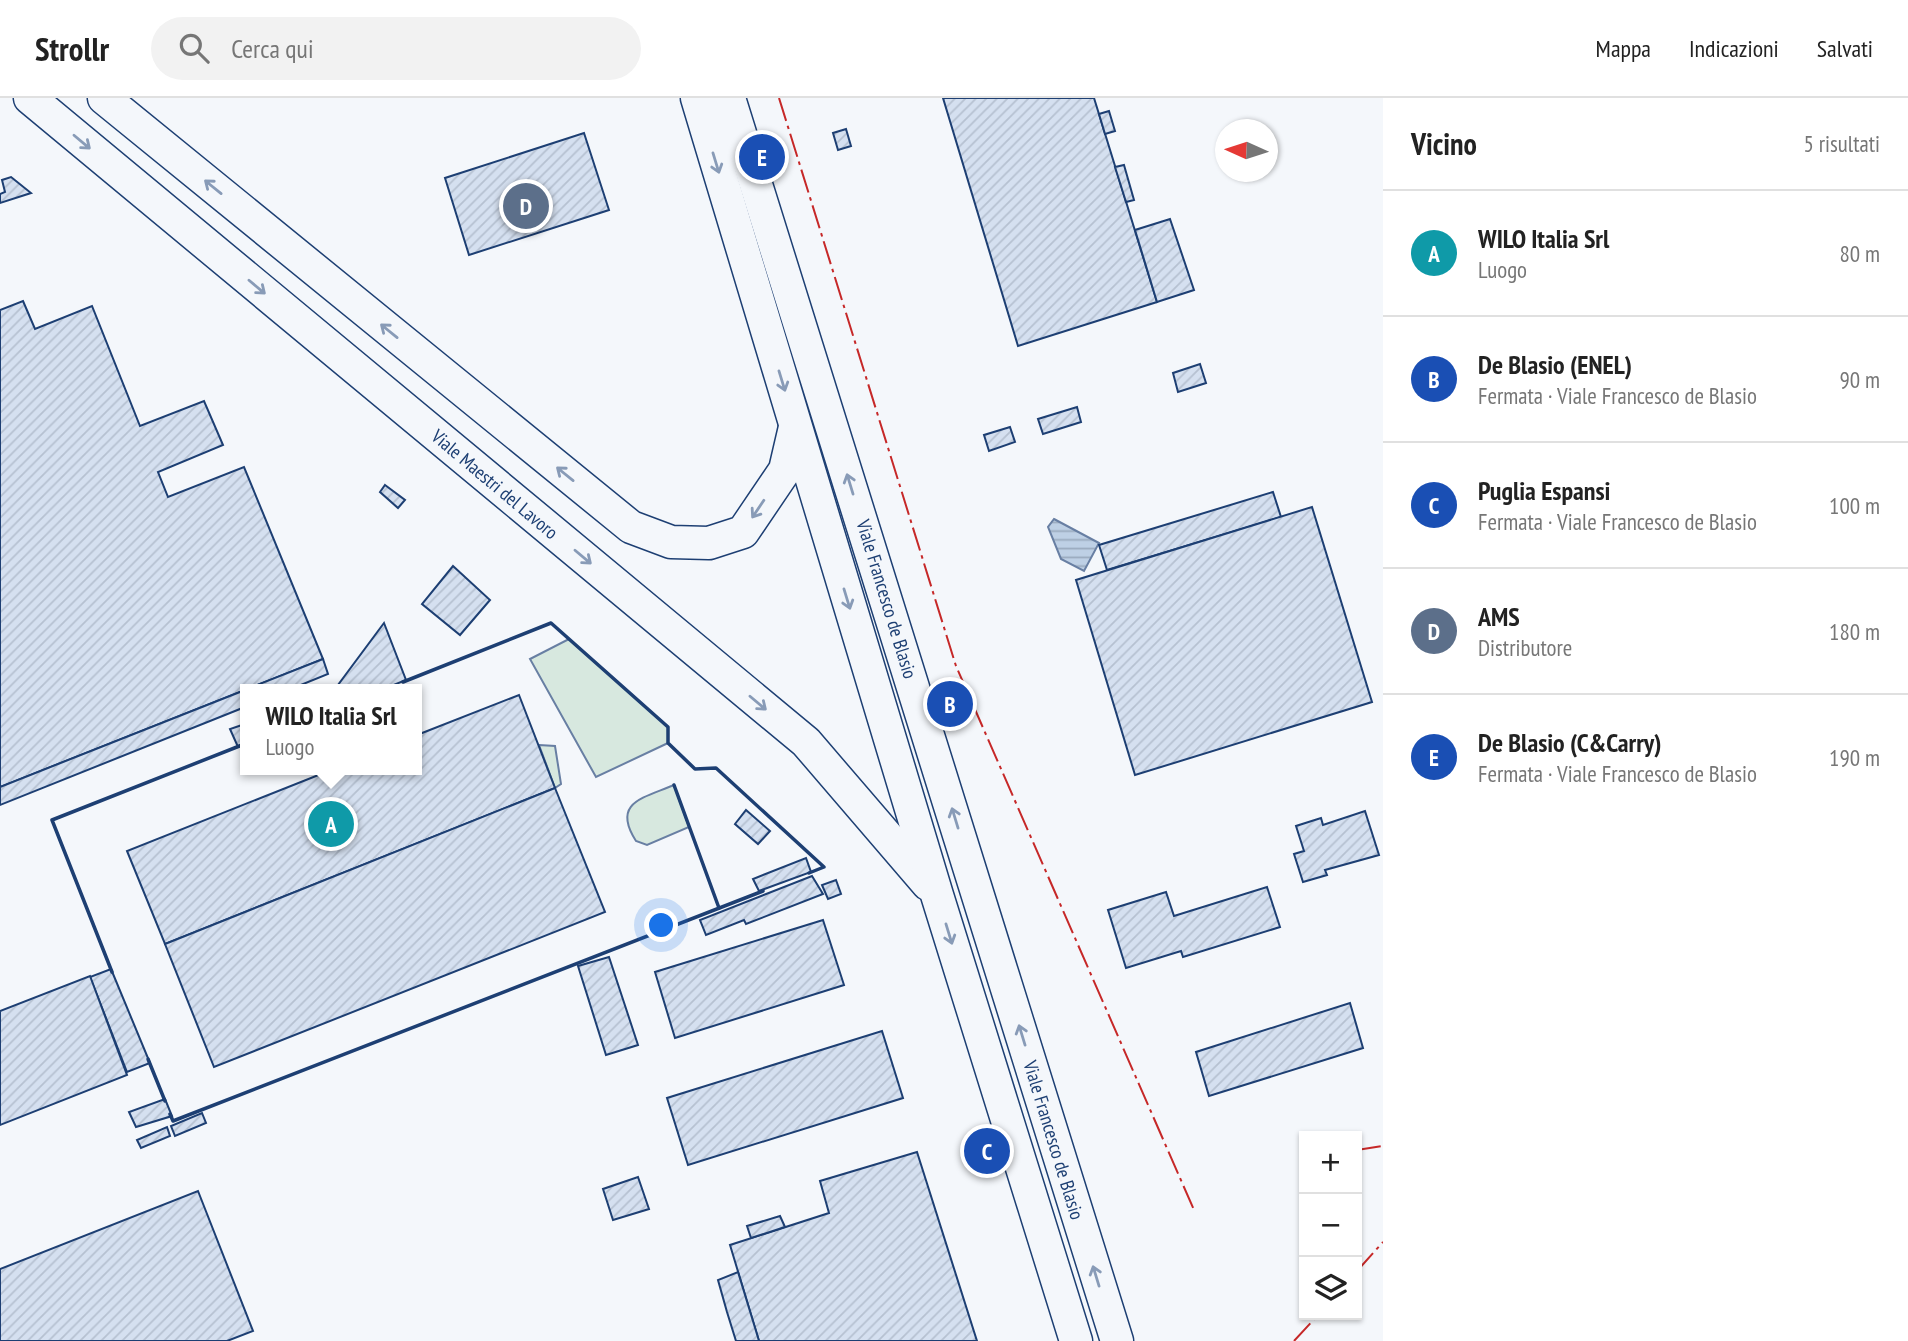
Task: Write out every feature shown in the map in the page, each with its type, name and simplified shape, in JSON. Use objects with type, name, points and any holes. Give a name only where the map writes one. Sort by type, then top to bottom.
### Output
[{"type":"street","name":"Viale Maestri del Lavoro","points":[[30,98],[806,742],[937,895]]},
{"type":"street","points":[[104,98],[631,527],[671,542],[709,542],[743,531],[785,470],[795,426]]},
{"type":"street","name":"Viale Francesco de Blasio","points":[[697,98],[937,895],[1076,1341]]},
{"type":"street","name":"Viale Francesco de Blasio","points":[[729,98],[1117,1341]]},
{"type":"shaded area","points":[[569,639],[668,727],[668,743],[596,777],[530,659]]},
{"type":"shaded area","points":[[539,745],[555,746],[561,784],[555,788]]},
{"type":"shaded area","points":[[674,785],[689,827],[647,845],[636,841],[629,828],[629,810],[642,798]]},
{"type":"water","points":[[1054,519],[1099,543],[1084,571],[1061,559],[1048,527]]},
{"type":"building","points":[[943,98],[1094,98],[1157,302],[1018,346]]},
{"type":"building","points":[[1109,111],[1115,131],[1105,134],[1099,114]]},
{"type":"building","points":[[846,129],[851,146],[838,150],[833,133]]},
{"type":"building","points":[[584,133],[609,210],[469,255],[445,178]]},
{"type":"building","points":[[1124,165],[1134,200],[1126,202],[1115,167]]},
{"type":"building","points":[[11,177],[31,193],[0,203],[0,194],[5,192],[2,180]]},
{"type":"building","points":[[1170,219],[1194,290],[1157,302],[1135,230]]},
{"type":"building","points":[[23,301],[35,329],[92,306],[140,426],[204,401],[223,445],[158,472],[168,497],[244,467],[323,659],[260,684],[240,684],[240,692],[0,787],[0,310]]},
{"type":"building","points":[[1200,364],[1206,383],[1178,392],[1173,373]]},
{"type":"building","points":[[1077,407],[1081,422],[1043,434],[1038,419]]},
{"type":"building","points":[[1010,427],[1015,442],[989,451],[984,435]]},
{"type":"building","points":[[385,485],[405,500],[398,508],[380,492]]},
{"type":"building","points":[[1273,492],[1281,517],[1107,570],[1099,545]]},
{"type":"building","points":[[1312,507],[1372,702],[1135,775],[1076,580]]},
{"type":"building","points":[[453,566],[490,600],[460,635],[422,604]]},
{"type":"building","points":[[384,623],[406,680],[396,684],[339,684]]},
{"type":"building","points":[[323,659],[328,674],[303,684],[260,684]]},
{"type":"building","points":[[240,692],[240,709],[0,805],[0,787]]},
{"type":"building","points":[[519,695],[555,788],[165,944],[127,851],[318,775],[422,775],[422,733]]},
{"type":"building","points":[[240,726],[240,746],[238,747],[230,729]]},
{"type":"building","points":[[555,788],[605,912],[214,1067],[165,944]]},
{"type":"building","points":[[746,810],[770,831],[758,844],[735,824]]},
{"type":"building","points":[[1365,811],[1379,855],[1325,870],[1327,875],[1303,882],[1294,854],[1304,851],[1296,826],[1321,818],[1323,825]]},
{"type":"building","points":[[806,858],[811,872],[759,891],[753,879]]},
{"type":"building","points":[[812,876],[823,894],[746,924],[744,920],[706,935],[700,920]]},
{"type":"building","points":[[836,880],[841,894],[828,899],[822,885]]},
{"type":"building","points":[[1267,887],[1280,927],[1183,957],[1181,951],[1126,968],[1108,910],[1166,892],[1174,916]]},
{"type":"building","points":[[823,920],[844,985],[675,1038],[655,972]]},
{"type":"building","points":[[609,957],[638,1045],[606,1055],[578,966]]},
{"type":"building","points":[[111,969],[150,1063],[127,1072],[90,977]]},
{"type":"building","points":[[90,976],[127,1075],[0,1125],[0,1011]]},
{"type":"building","points":[[1350,1003],[1363,1048],[1209,1096],[1196,1052]]},
{"type":"building","points":[[882,1031],[903,1098],[688,1165],[667,1098]]},
{"type":"building","points":[[165,1099],[172,1116],[136,1127],[129,1112]]},
{"type":"building","points":[[202,1113],[206,1123],[175,1136],[171,1126]]},
{"type":"building","points":[[167,1127],[170,1136],[141,1148],[137,1140]]},
{"type":"building","points":[[917,1152],[977,1341],[759,1341],[730,1245],[829,1213],[820,1181]]},
{"type":"building","points":[[638,1177],[649,1209],[613,1220],[603,1189]]},
{"type":"building","points":[[198,1191],[253,1331],[227,1341],[0,1341],[0,1269]]},
{"type":"building","points":[[780,1216],[785,1227],[751,1238],[747,1226]]},
{"type":"building","points":[[738,1272],[759,1341],[736,1341],[727,1312],[718,1280]]},
{"type":"wall","points":[[403,682],[551,623],[668,727],[668,743],[695,769],[716,768],[824,867],[809,873]]},
{"type":"wall","points":[[112,972],[52,820],[240,746]]},
{"type":"wall","points":[[674,785],[719,908]]},
{"type":"wall","points":[[170,1114],[173,1121],[763,891]]},
{"type":"wall","points":[[148,1059],[165,1101]]},
{"type":"power","points":[[779,98],[956,666],[1194,1210]]},
{"type":"power","points":[[1362,1149],[1383,1146]]},
{"type":"power","points":[[1362,1265],[1383,1242]]},
{"type":"power","points":[[1294,1341],[1313,1320]]},
{"type":"place","name":"De Blasio (C&Carry)","points":[[762,157]]},
{"type":"place","name":"AMS","points":[[526,206]]},
{"type":"place","name":"De Blasio (ENEL)","points":[[950,704]]},
{"type":"place","name":"WILO Italia Srl","points":[[331,824]]},
{"type":"place","name":"Puglia Espansi","points":[[987,1151]]}]
